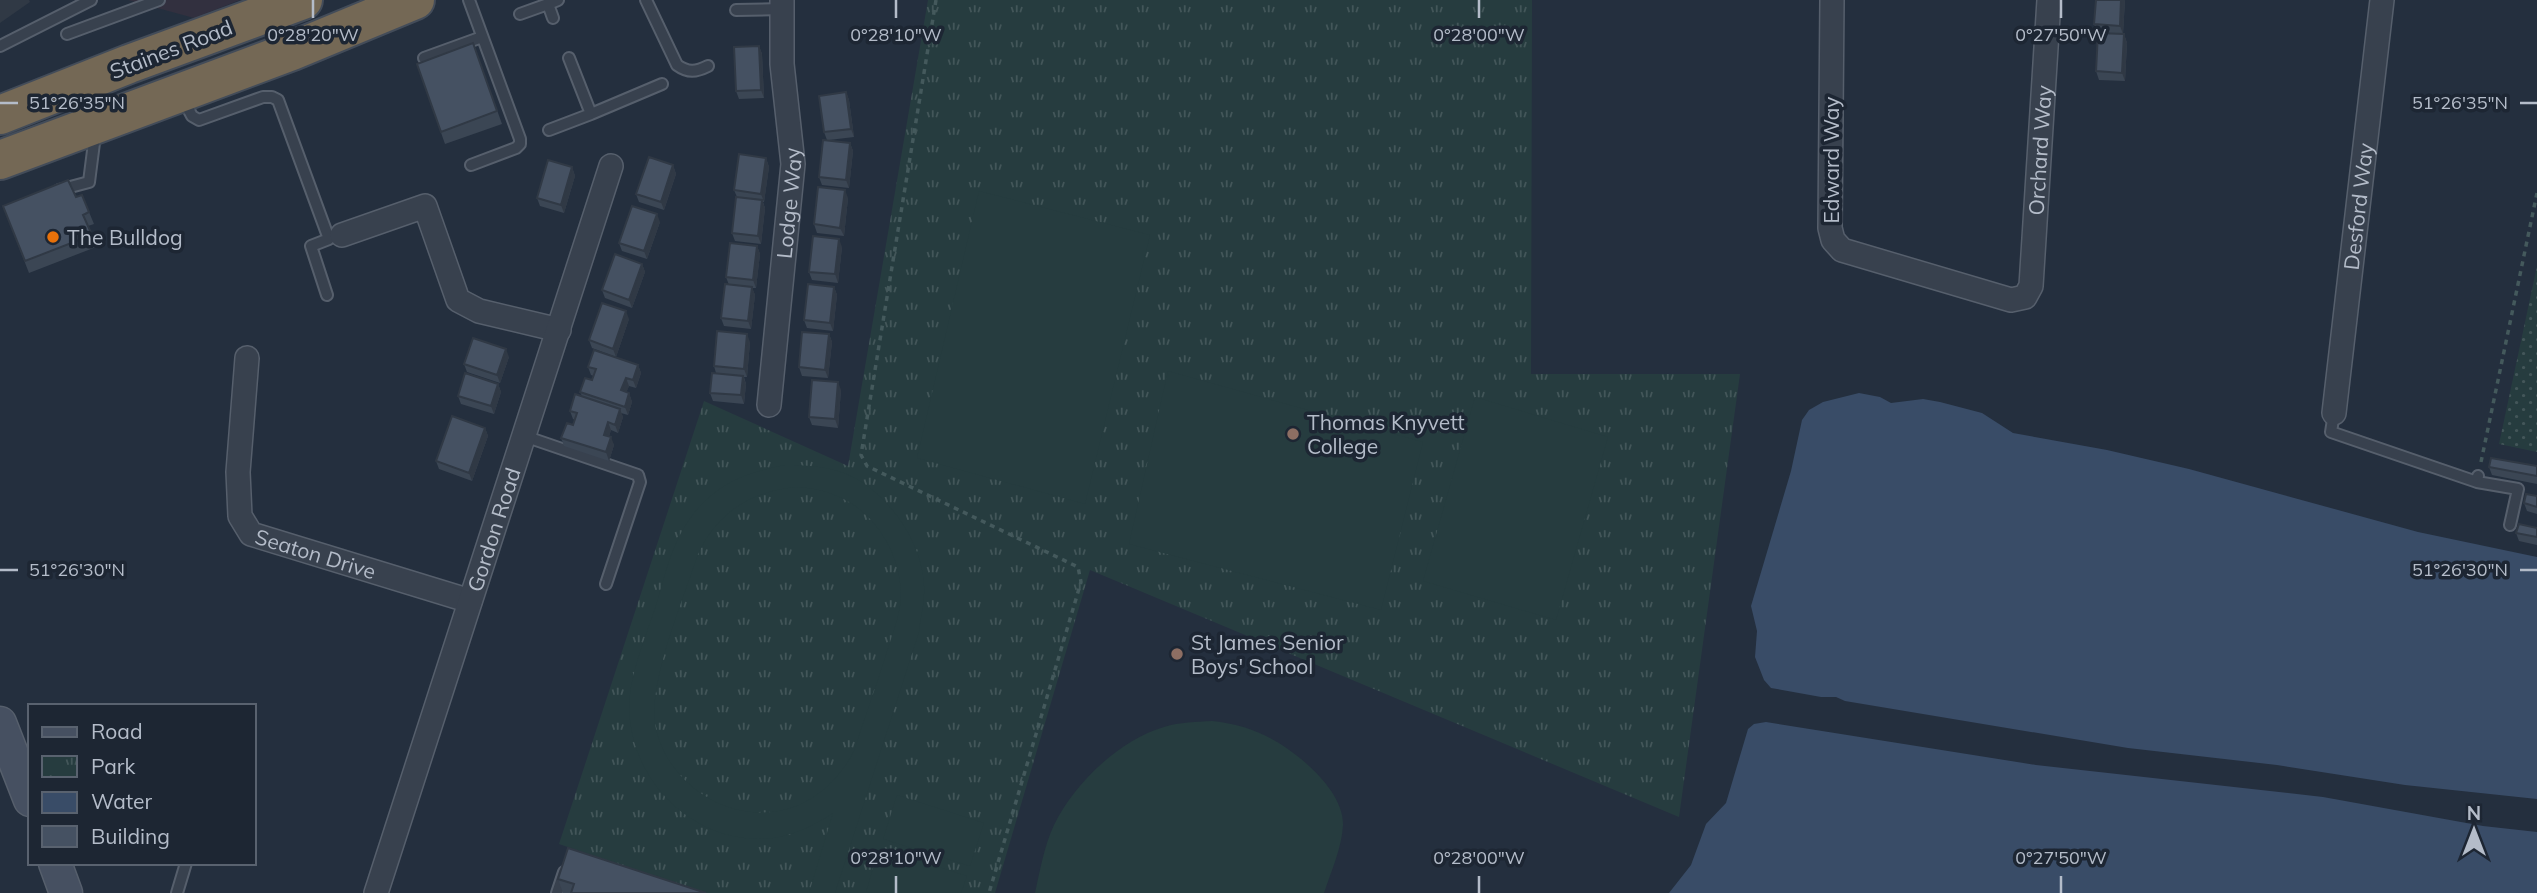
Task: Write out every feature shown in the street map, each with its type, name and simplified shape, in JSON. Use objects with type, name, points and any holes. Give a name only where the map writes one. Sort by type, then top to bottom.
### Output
[{"type":"highway","name":"Staines Road","points":[[0,116],[129,64],[303,0]]},
{"type":"highway","points":[[0,160],[180,94],[415,0]]},
{"type":"main road","points":[[1,731],[28,795]]},
{"type":"main road","points":[[56,865],[66,893]]},
{"type":"street","name":"Edward Way","points":[[1832,0],[1830,228],[1833,240],[1842,250],[2011,300],[2025,297]]},
{"type":"street","name":"Orchard Way","points":[[2025,297],[2031,286],[2049,0]]},
{"type":"street","name":"Desford Way","points":[[2334,413],[2382,0]]},
{"type":"street","name":"Lodge Way","points":[[769,405],[793,164],[782,64],[782,5]]},
{"type":"street","name":"Gordon Road","points":[[376,893],[611,166]]},
{"type":"street","points":[[342,235],[425,205],[457,300],[479,311],[559,330]]},
{"type":"street","name":"Seaton Drive","points":[[247,358],[239,472],[240,516],[251,534],[470,601]]},
{"type":"lane","points":[[0,46],[91,0]]},
{"type":"lane","points":[[67,34],[159,0]]},
{"type":"lane","points":[[469,0],[520,144],[516,148],[471,165]]},
{"type":"lane","points":[[646,0],[677,65],[696,72],[708,66]]},
{"type":"lane","points":[[520,14],[553,2],[553,18]]},
{"type":"lane","points":[[736,10],[782,5]]},
{"type":"lane","points":[[424,58],[482,37]]},
{"type":"lane","points":[[569,58],[590,114]]},
{"type":"lane","points":[[549,130],[662,84]]},
{"type":"lane","points":[[180,94],[192,116],[199,120],[263,97],[278,100],[329,239],[311,246],[327,295]]},
{"type":"lane","points":[[51,193],[89,182],[97,125]]},
{"type":"lane","points":[[2334,413],[2331,432],[2477,479],[2518,489],[2510,525]]},
{"type":"lane","points":[[524,436],[638,475],[640,482],[606,584]]},
{"type":"lane","points":[[557,893],[569,858]]},
{"type":"lane","points":[[177,893],[185,865]]},
{"type":"path","points":[[936,0],[861,455],[867,466],[1078,567],[1081,582],[989,893]]},
{"type":"path","points":[[2477,479],[2537,193]]},
{"type":"shaded area","points":[[128,0],[240,0],[194,18]]},
{"type":"green space","name":"Thomas Knyvett College","points":[[928,0],[1532,0],[1531,374],[1740,374],[1679,817],[1090,570],[995,893],[704,893],[559,844],[704,401],[848,466]]},
{"type":"green space","points":[[979,191],[1150,235],[1085,504],[917,458]]},
{"type":"green space","points":[[2537,266],[2537,452],[2499,444]]},
{"type":"green space","points":[[1168,371],[1423,442],[1381,610],[1129,544]]},
{"type":"green space","points":[[1475,397],[1608,437],[1556,620],[1423,581]]},
{"type":"green space","points":[[785,465],[822,467],[844,473],[875,492],[902,522],[919,558],[923,576],[924,599],[919,632],[835,893],[809,893],[833,813],[798,831],[779,837],[735,837],[712,830],[672,804],[656,786],[635,744],[630,720],[633,675],[670,559],[683,530],[697,509],[720,489],[750,474]],"holes":[[[795,487],[823,491],[848,501],[874,524],[893,554],[901,589],[900,606],[854,751],[841,771],[819,793],[789,809],[764,813],[740,810],[717,802],[696,790],[678,773],[665,752],[656,729],[656,690],[676,617],[706,539],[726,516],[750,499]]]},
{"type":"green space","points":[[1212,721],[1245,728],[1276,741],[1302,760],[1326,784],[1341,811],[1343,825],[1336,859],[1324,893],[1035,893],[1054,825],[1073,794],[1086,779],[1115,753],[1147,733],[1176,724]]},
{"type":"green space","points":[[897,795],[984,823],[970,866],[883,839]]},
{"type":"green space","points":[[879,848],[967,876],[961,893],[866,892]]},
{"type":"water","points":[[1859,393],[1880,397],[1891,403],[1923,399],[1940,402],[1982,413],[2013,433],[2107,450],[2189,469],[2418,532],[2537,557],[2537,799],[2405,785],[2277,765],[2128,748],[1771,688],[1764,680],[1755,657],[1757,631],[1751,606],[1791,471],[1802,420],[1809,410],[1823,402]]},
{"type":"water","points":[[1766,722],[2036,765],[2323,797],[2483,826],[2537,832],[2537,893],[1669,893],[1691,865],[1706,824],[1726,803],[1748,729],[1754,724]]},
{"type":"building","points":[[2096,0],[2121,0],[2120,26],[2094,24]]},
{"type":"building","points":[[2098,33],[2124,34],[2122,73],[2096,71]]},
{"type":"building","points":[[473,43],[497,111],[441,132],[417,64]]},
{"type":"building","points":[[759,46],[761,90],[736,91],[734,47]]},
{"type":"building","points":[[846,92],[851,129],[824,132],[819,96]]},
{"type":"building","points":[[823,140],[850,143],[846,180],[819,177]]},
{"type":"building","points":[[739,154],[766,158],[761,194],[734,190]]},
{"type":"building","points":[[649,157],[673,165],[661,202],[636,194]]},
{"type":"building","points":[[548,160],[572,167],[561,205],[537,198]]},
{"type":"building","name":"The Bulldog","points":[[68,180],[76,197],[82,195],[89,212],[83,215],[92,235],[25,261],[3,206]]},
{"type":"building","points":[[818,187],[845,190],[840,228],[814,224]]},
{"type":"building","points":[[736,197],[762,200],[758,236],[732,233]]},
{"type":"building","points":[[632,206],[657,214],[644,251],[619,243]]},
{"type":"building","points":[[813,236],[839,239],[835,274],[809,272]]},
{"type":"building","points":[[730,243],[757,246],[753,280],[726,277]]},
{"type":"building","points":[[615,254],[642,264],[629,300],[602,290]]},
{"type":"building","points":[[725,284],[752,287],[748,321],[721,318]]},
{"type":"building","points":[[808,284],[834,287],[830,323],[804,320]]},
{"type":"building","points":[[602,303],[626,311],[613,349],[589,340]]},
{"type":"building","points":[[717,331],[747,334],[744,369],[714,366]]},
{"type":"building","points":[[802,332],[829,334],[825,370],[799,367]]},
{"type":"building","points":[[473,338],[506,349],[497,375],[464,364]]},
{"type":"building","points":[[594,350],[638,365],[633,380],[626,378],[621,390],[629,393],[625,407],[580,392],[585,378],[592,380],[596,369],[588,367]]},
{"type":"building","points":[[465,373],[498,384],[491,406],[458,396]]},
{"type":"building","points":[[712,373],[743,376],[741,395],[710,393]]},
{"type":"building","points":[[812,380],[838,382],[835,419],[809,417]]},
{"type":"building","points":[[575,394],[620,409],[615,425],[608,422],[604,435],[611,437],[606,452],[561,438],[567,423],[573,425],[577,413],[570,411]]},
{"type":"building","points":[[452,416],[485,428],[469,473],[436,461]]},
{"type":"building","points":[[2491,458],[2537,466],[2537,476],[2489,467]]},
{"type":"building","points":[[2526,494],[2537,496],[2537,507],[2524,503]]},
{"type":"building","points":[[2519,524],[2537,528],[2537,537],[2516,533]]},
{"type":"building","points":[[568,848],[706,893],[571,893],[574,884],[558,879]]},
{"type":"place","name":"The Bulldog","points":[[53,237]]},
{"type":"place","name":"Thomas Knyvett College","points":[[1293,434]]},
{"type":"place","name":"St James Senior Boys' School","points":[[1177,654]]}]
